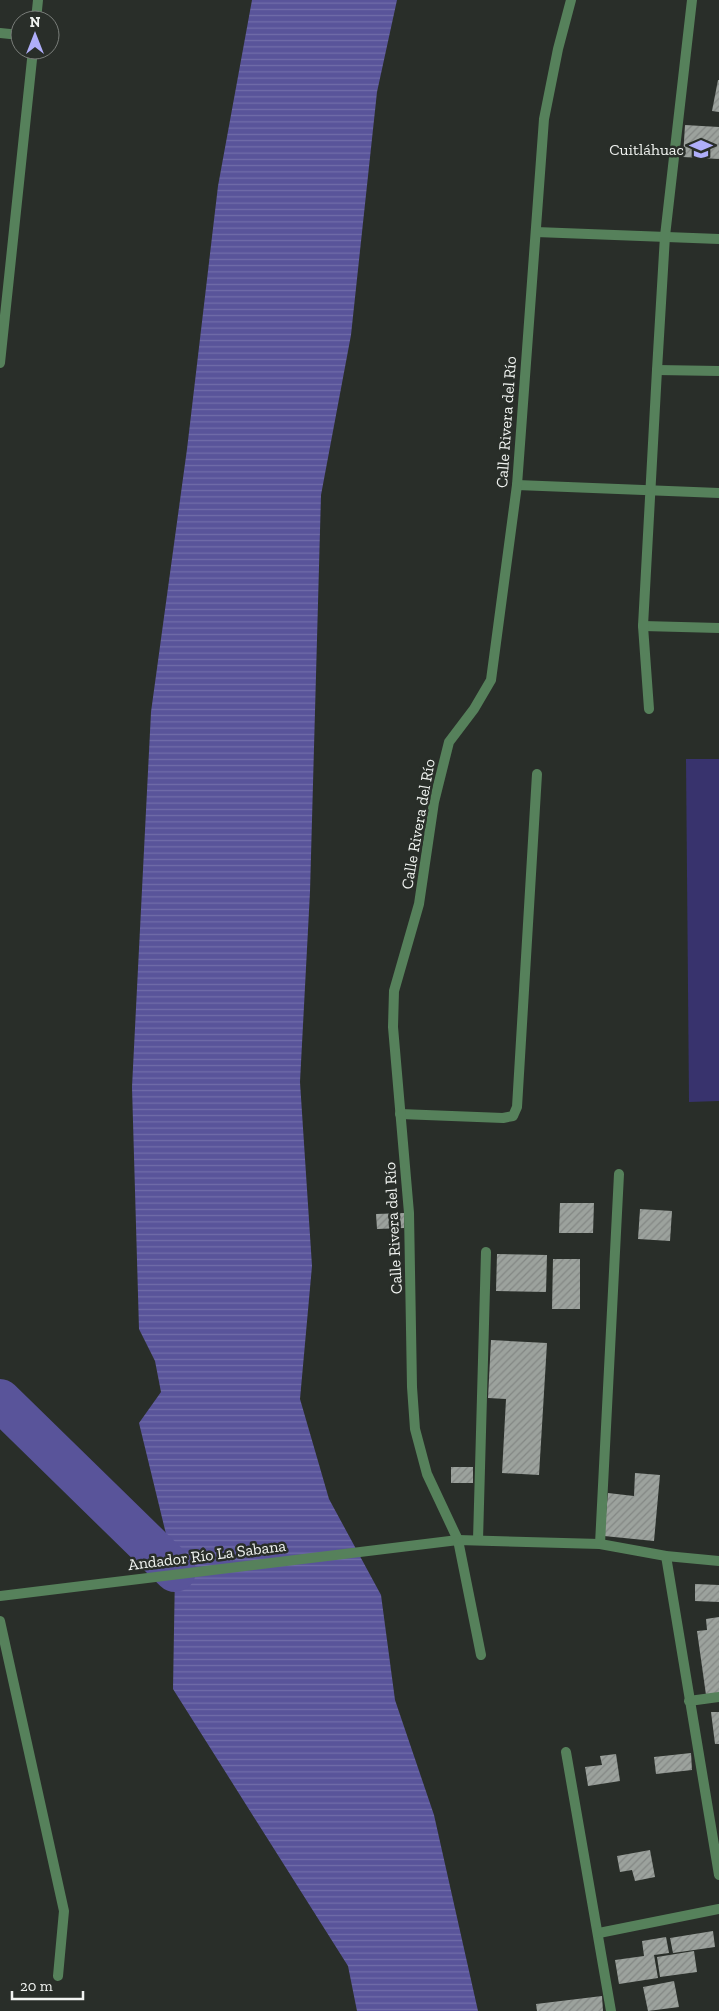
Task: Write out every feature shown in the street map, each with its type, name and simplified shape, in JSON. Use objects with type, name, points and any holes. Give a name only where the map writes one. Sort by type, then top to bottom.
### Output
[{"type":"street","name":"Calle Rivera del Río","points":[[481,1655],[458,1540],[427,1474],[415,1428],[412,1387],[409,1212],[393,1027],[394,991],[419,904],[434,802],[449,742],[474,709],[491,680],[517,485],[544,119],[558,49],[571,0]]},
{"type":"street","points":[[650,709],[643,626],[657,370],[665,236],[692,0]]},
{"type":"street","points":[[0,363],[4,299],[33,60]]},
{"type":"street","points":[[536,232],[719,239]]},
{"type":"street","points":[[657,370],[719,371]]},
{"type":"street","points":[[517,485],[719,493]]},
{"type":"street","points":[[643,626],[719,628]]},
{"type":"street","points":[[400,1114],[503,1118],[513,1116],[517,1107],[537,774]]},
{"type":"street","points":[[600,1544],[619,1174]]},
{"type":"street","points":[[478,1540],[486,1252]]},
{"type":"street","name":"Andador Río La Sabana","points":[[0,1596],[458,1540],[600,1544],[666,1556],[719,1561]]},
{"type":"street","points":[[666,1556],[719,1875]]},
{"type":"street","points":[[0,1621],[64,1911],[58,1976]]},
{"type":"street","points":[[689,1701],[719,1697]]},
{"type":"street","points":[[566,1752],[611,2011]]},
{"type":"street","points":[[599,1934],[719,1909]]},
{"type":"shaded area","points":[[252,0],[397,0],[377,92],[351,335],[321,495],[310,892],[300,1082],[312,1266],[300,1399],[329,1499],[381,1595],[395,1700],[434,1815],[478,2011],[357,2011],[348,1966],[173,1689],[175,1571],[139,1423],[161,1392],[155,1361],[139,1329],[132,1087],[151,712],[187,449],[218,186]]},
{"type":"shaded area","points":[[686,759],[719,759],[719,1101],[689,1102]]},
{"type":"building","points":[[719,80],[719,112],[712,111]]},
{"type":"building","points":[[685,125],[719,127],[719,159],[683,157]]},
{"type":"building","points":[[560,1203],[594,1203],[593,1233],[559,1233]]},
{"type":"building","points":[[640,1209],[672,1211],[670,1241],[638,1239]]},
{"type":"building","points":[[404,1213],[404,1228],[377,1229],[376,1214]]},
{"type":"building","points":[[497,1254],[547,1255],[546,1292],[496,1291]]},
{"type":"building","points":[[553,1259],[580,1259],[580,1309],[552,1309]]},
{"type":"building","points":[[491,1340],[547,1343],[539,1475],[502,1473],[506,1399],[488,1398]]},
{"type":"building","points":[[451,1467],[473,1467],[473,1483],[451,1483]]},
{"type":"building","points":[[635,1473],[660,1475],[654,1541],[604,1536],[608,1493],[634,1496]]},
{"type":"building","points":[[695,1584],[719,1585],[719,1602],[695,1601]]},
{"type":"building","points":[[719,1617],[719,1693],[706,1695],[697,1631],[707,1630],[706,1619]]},
{"type":"building","points":[[711,1712],[719,1712],[719,1744],[715,1744]]},
{"type":"building","points":[[691,1753],[692,1770],[656,1774],[654,1757]]},
{"type":"building","points":[[616,1754],[620,1781],[588,1786],[585,1767],[602,1765],[600,1756]]},
{"type":"building","points":[[650,1850],[655,1877],[635,1881],[632,1870],[620,1872],[617,1856]]},
{"type":"building","points":[[713,1931],[715,1947],[673,1953],[670,1938]]},
{"type":"building","points":[[666,1937],[669,1953],[654,1955],[658,1978],[619,1984],[615,1960],[644,1956],[642,1941]]},
{"type":"building","points":[[694,1951],[697,1972],[660,1977],[657,1957]]},
{"type":"building","points":[[674,1981],[679,2007],[648,2011],[643,1987]]},
{"type":"building","points":[[602,1996],[603,2011],[537,2011],[536,2004]]},
{"type":"waterway","points":[[0,1400],[175,1571]]},
{"type":"place","name":"Cuitláhuac","points":[[701,149]]}]
